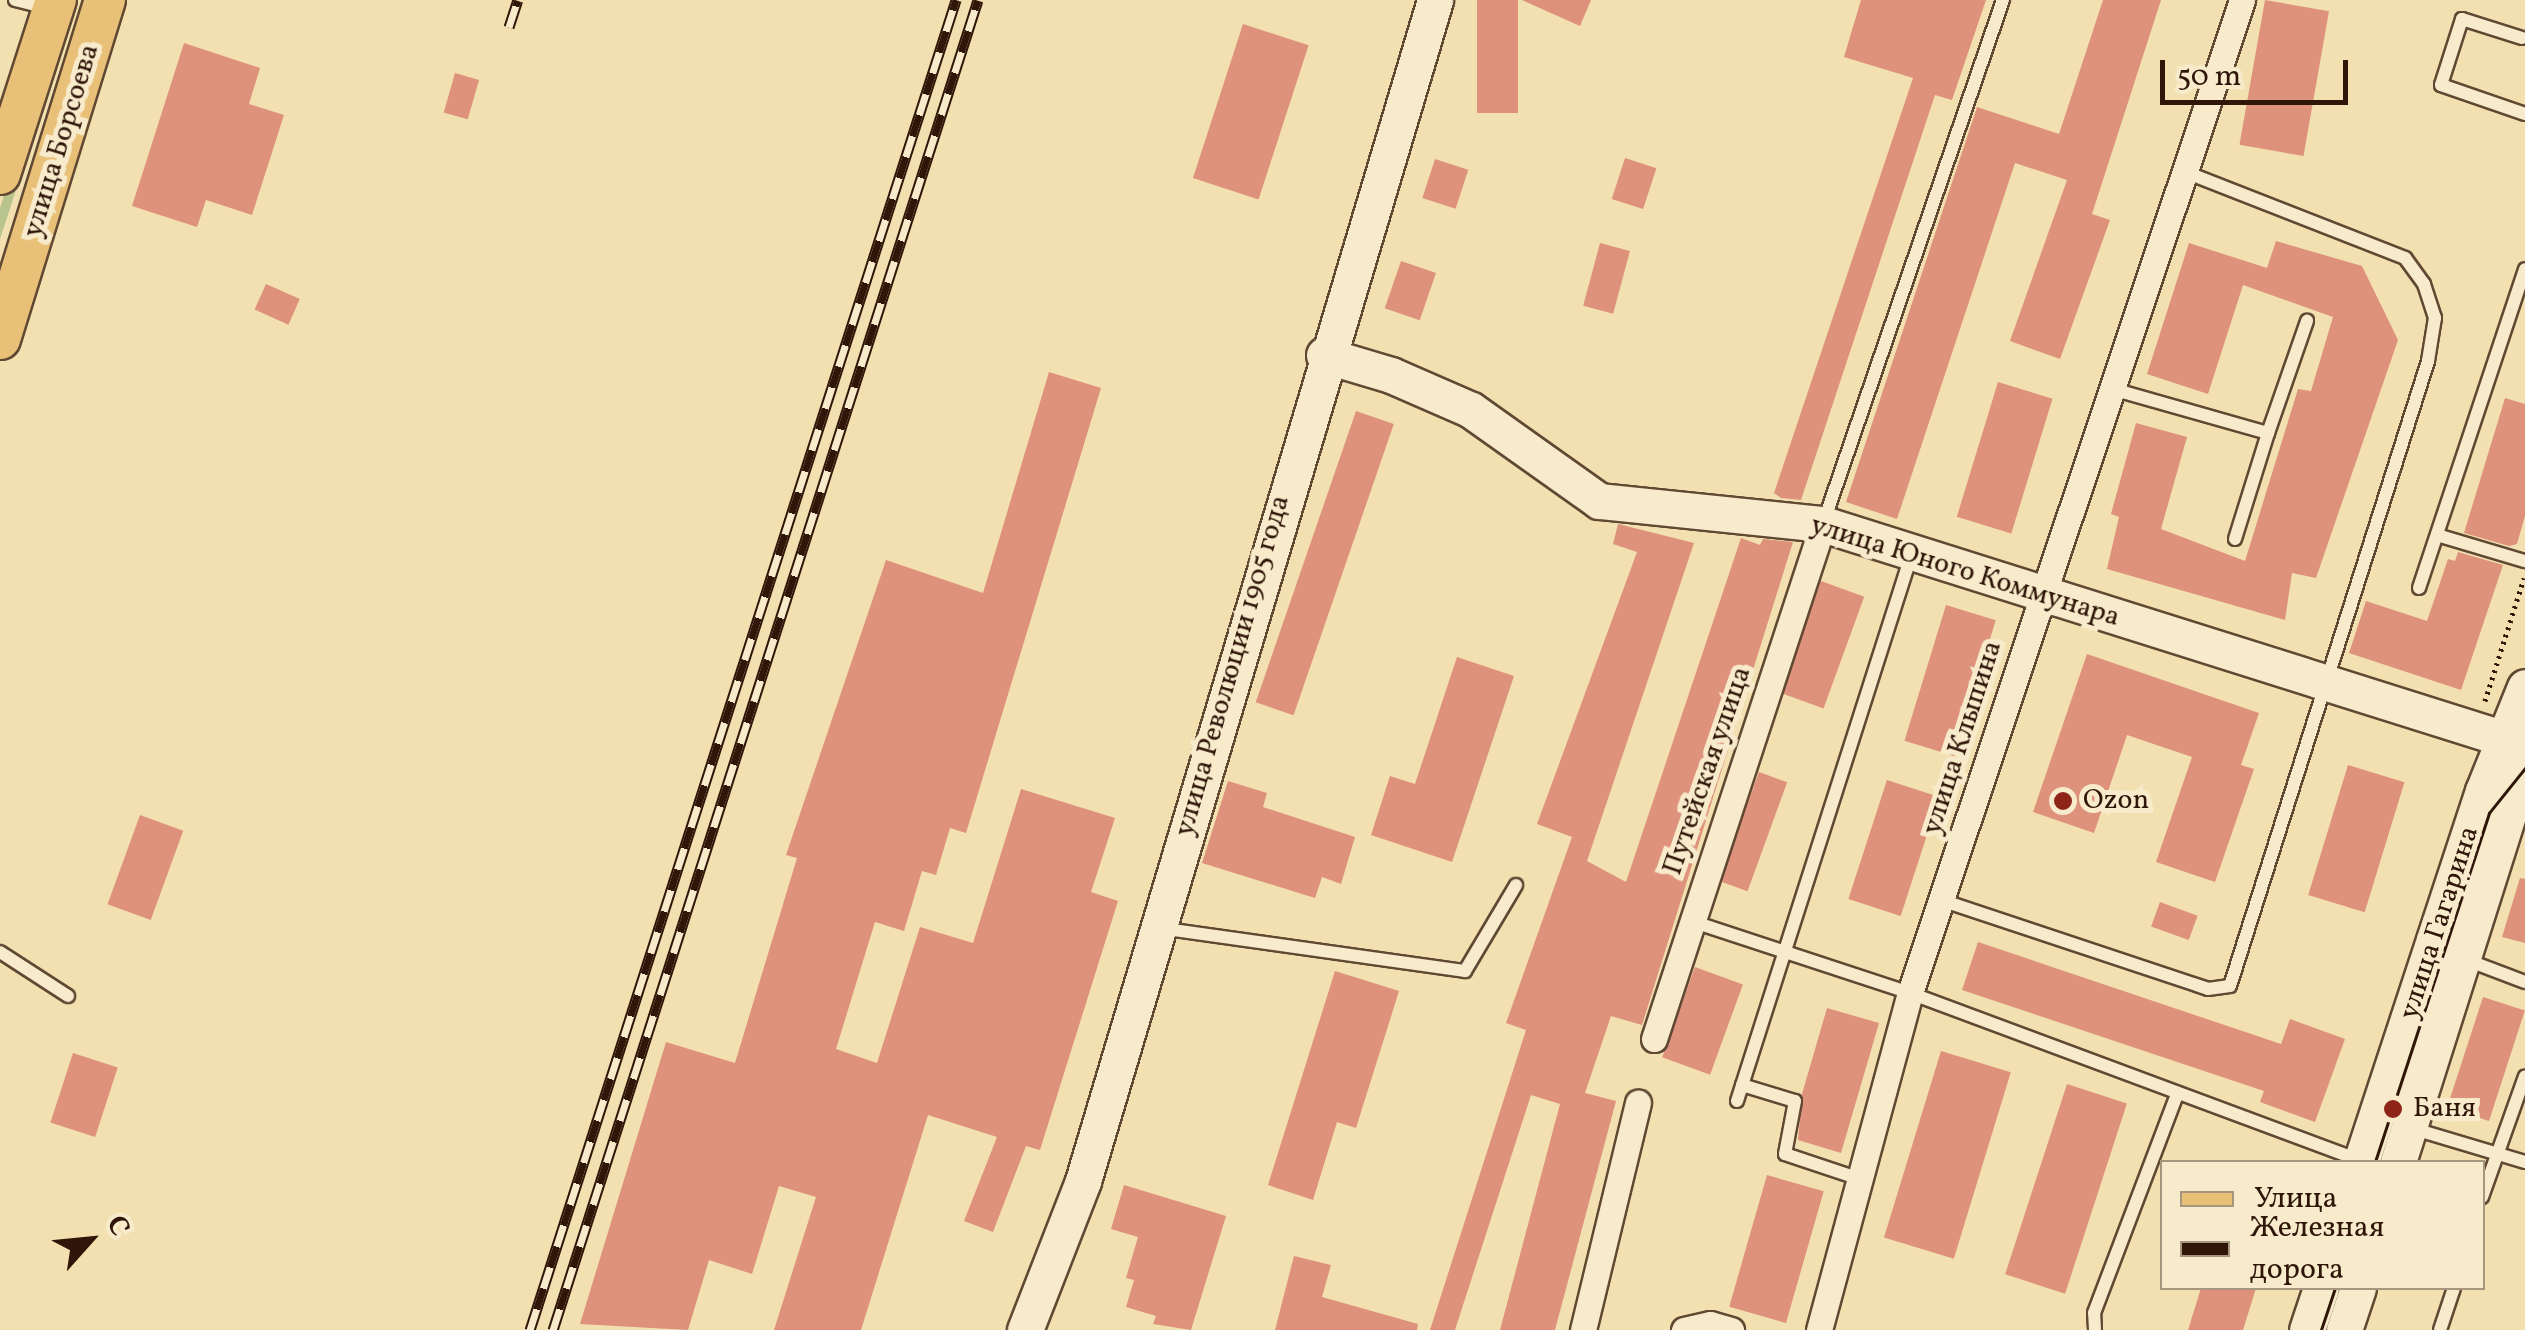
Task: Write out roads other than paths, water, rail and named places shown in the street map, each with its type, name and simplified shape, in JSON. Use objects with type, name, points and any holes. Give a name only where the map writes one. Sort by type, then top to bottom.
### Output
[{"type":"main road","name":"улица Борсоева","points":[[0,339],[105,0]]},
{"type":"main road","name":"улица Борсоева","points":[[0,174],[55,5]]},
{"type":"street","name":"улица Революции 1905 года","points":[[1025,1330],[1083,1181],[1324,356],[1435,0]]},
{"type":"street","name":"улица Клыпина","points":[[1819,1330],[1910,993],[2042,596],[2116,390],[2242,0]]},
{"type":"street","name":"улица Юного Коммунара","points":[[1324,356],[1391,375],[1470,410],[1598,500],[1823,524],[2042,596],[2324,678],[2520,754]]},
{"type":"street","name":"Путейская улица","points":[[1654,1039],[1823,524]]},
{"type":"street","name":"улица Гагарина","points":[[2399,1160],[2520,754],[2525,687]]},
{"type":"street","name":"улица Гагарина","points":[[2363,1160],[2483,791],[2520,754]]},
{"type":"street","points":[[1583,1330],[1638,1103]]},
{"type":"street","points":[[2307,1330],[2320,1290]]},
{"type":"street","points":[[2344,1330],[2357,1290]]},
{"type":"street","points":[[1684,1330],[1710,1324],[1730,1330]]},
{"type":"lane","points":[[14,0],[55,5]]},
{"type":"lane","points":[[1823,524],[2003,0]]},
{"type":"lane","points":[[2522,38],[2462,20],[2441,85],[2525,114]]},
{"type":"lane","points":[[1942,900],[2208,988],[2230,986],[2324,678],[2428,360],[2435,318],[2424,284],[2404,258],[2186,172]]},
{"type":"lane","points":[[2419,588],[2525,269]]},
{"type":"lane","points":[[2236,539],[2307,320]]},
{"type":"lane","points":[[2116,390],[2268,433]]},
{"type":"lane","points":[[2437,534],[2525,562]]},
{"type":"lane","points":[[1736,1101],[1912,553]]},
{"type":"lane","points":[[1156,928],[1465,971],[1516,885]]},
{"type":"lane","points":[[1690,920],[1910,993],[2357,1160]]},
{"type":"lane","points":[[0,952],[68,996]]},
{"type":"lane","points":[[2462,958],[2525,982]]},
{"type":"lane","points":[[2485,1188],[2525,1076]]},
{"type":"lane","points":[[1742,1085],[1795,1100],[1785,1154],[1860,1179]]},
{"type":"lane","points":[[2095,1330],[2094,1312],[2177,1094]]},
{"type":"lane","points":[[2409,1128],[2525,1162]]},
{"type":"lane","points":[[2440,1330],[2453,1290]]},
{"type":"tram line","points":[[2376,1160],[2489,813],[2525,768]]},
{"type":"tram line","points":[[2321,1330],[2334,1290]]},
{"type":"railway","points":[[509,27],[518,0]]},
{"type":"railway","points":[[530,1330],[956,0]]},
{"type":"railway","points":[[553,1330],[978,0]]},
{"type":"place","name":"Ozon","points":[[2063,801]]},
{"type":"place","name":"Баня","points":[[2393,1109]]}]
